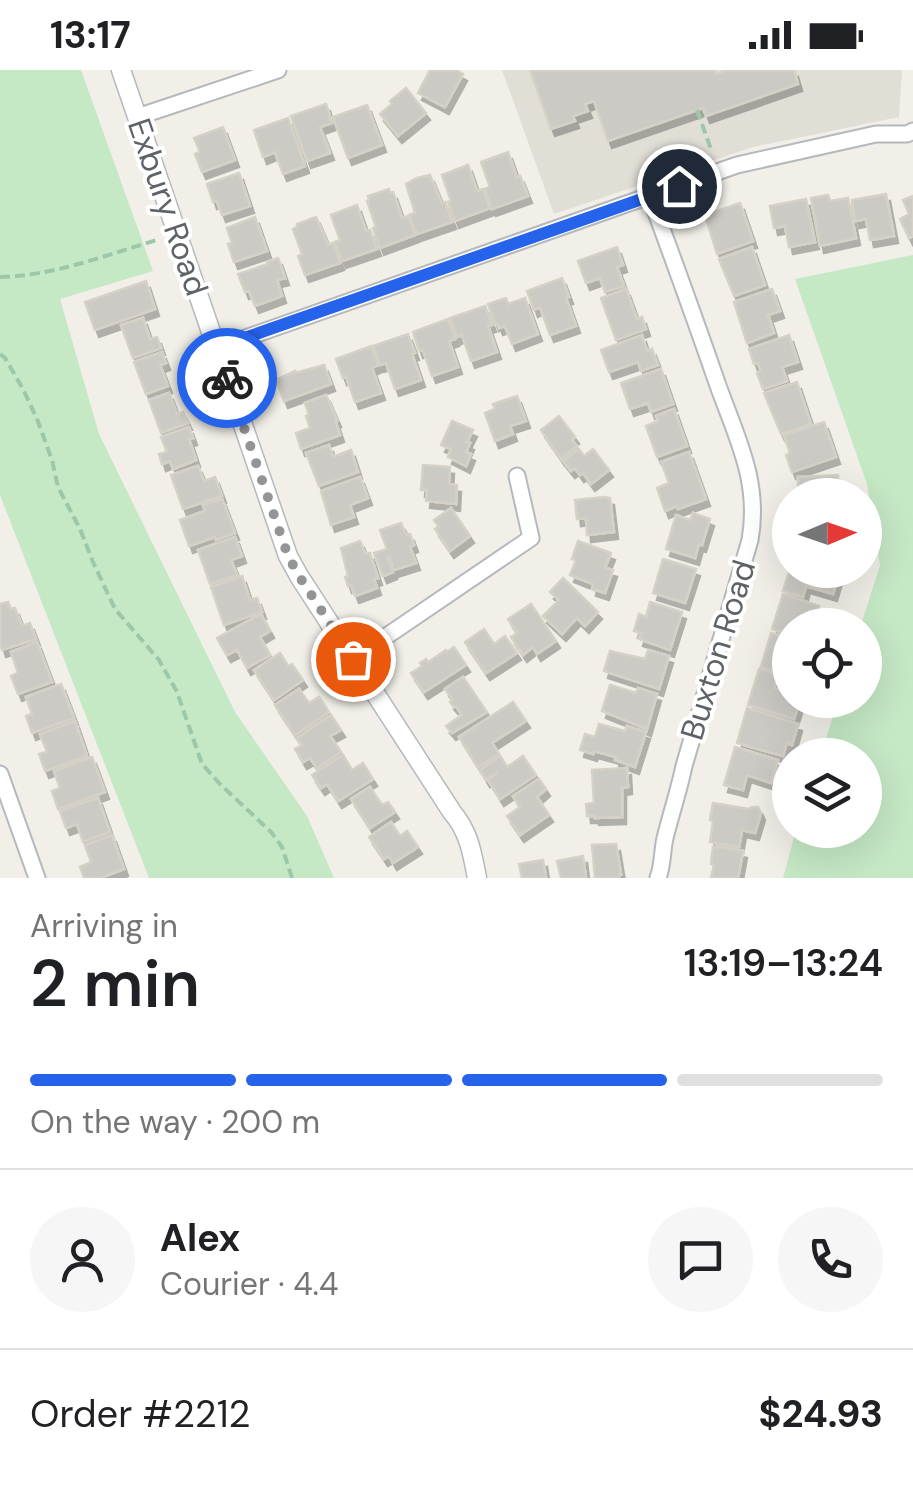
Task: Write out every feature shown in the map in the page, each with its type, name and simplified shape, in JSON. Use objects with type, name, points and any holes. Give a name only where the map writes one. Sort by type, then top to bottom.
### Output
[{"type":"street","name":"Exbury Road","points":[[121,70],[288,556],[462,824],[478,878]]},
{"type":"street","points":[[137,116],[278,70]]},
{"type":"street","points":[[216,348],[737,165],[876,134],[913,131]]},
{"type":"street","name":"Buxton Road","points":[[650,196],[738,438],[755,514],[684,766],[658,878]]},
{"type":"street","points":[[353,659],[531,538],[517,476]]},
{"type":"street","points":[[0,774],[37,878]]},
{"type":"path","points":[[697,110],[712,152]]},
{"type":"path","points":[[0,277],[76,264],[176,234]]},
{"type":"path","points":[[0,354],[37,419],[58,486],[115,609],[159,660],[177,692],[202,764],[271,832],[282,847],[292,878]]},
{"type":"shaded area","points":[[502,70],[902,70],[899,117],[753,147],[554,214]]},
{"type":"green space","points":[[0,70],[81,70],[153,271],[60,299],[99,434],[235,712],[307,816],[334,878],[149,878],[0,495]]},
{"type":"green space","points":[[913,255],[913,878],[783,878],[791,848],[882,848],[882,738],[826,738],[832,718],[882,718],[882,608],[866,608],[873,588],[882,588],[882,478],[865,478],[795,279]]},
{"type":"building","points":[[430,70],[456,70],[463,74],[445,107],[418,93]]},
{"type":"building","points":[[530,70],[715,70],[716,74],[727,70],[794,70],[798,84],[706,116],[703,108],[608,141],[594,101],[585,104],[588,111],[573,116],[575,121],[551,129]]},
{"type":"building","points":[[406,88],[426,113],[398,136],[380,114]]},
{"type":"building","points":[[326,104],[332,123],[320,127],[330,153],[307,161],[291,116]]},
{"type":"building","points":[[367,105],[382,145],[348,158],[333,117]]},
{"type":"building","points":[[288,118],[305,166],[283,174],[275,152],[263,157],[254,130]]},
{"type":"building","points":[[223,127],[235,160],[202,172],[194,138]]},
{"type":"building","points":[[508,152],[528,196],[492,209],[485,189],[490,187],[481,162]]},
{"type":"building","points":[[468,165],[477,191],[483,189],[490,208],[455,221],[442,175]]},
{"type":"building","points":[[239,173],[250,206],[222,215],[207,184]]},
{"type":"building","points":[[430,175],[452,222],[417,234],[409,215],[415,213],[406,184]]},
{"type":"building","points":[[389,189],[402,218],[408,216],[415,235],[380,248],[367,201],[368,196]]},
{"type":"building","points":[[886,194],[894,236],[870,240],[866,219],[855,221],[852,200]]},
{"type":"building","points":[[828,195],[830,201],[848,198],[856,238],[820,246],[811,198]]},
{"type":"building","points":[[913,196],[913,236],[909,238],[900,219],[909,214],[903,200]]},
{"type":"building","points":[[806,199],[815,242],[789,247],[785,226],[774,228],[770,206]]},
{"type":"building","points":[[740,203],[753,241],[717,254],[705,215]]},
{"type":"building","points":[[357,205],[377,249],[342,261],[331,215]]},
{"type":"building","points":[[255,217],[267,251],[234,262],[227,228]]},
{"type":"building","points":[[316,217],[328,245],[333,243],[340,263],[305,275],[293,229]]},
{"type":"building","points":[[617,247],[623,265],[617,267],[624,286],[605,292],[600,278],[586,283],[578,261]]},
{"type":"building","points":[[752,247],[765,285],[734,296],[719,259]]},
{"type":"building","points":[[278,258],[285,278],[277,280],[282,296],[255,306],[238,274]]},
{"type":"building","points":[[562,278],[576,326],[550,335],[540,307],[534,310],[527,291]]},
{"type":"building","points":[[146,281],[155,309],[95,330],[85,302]]},
{"type":"building","points":[[626,289],[637,319],[642,317],[646,329],[616,340],[601,298]]},
{"type":"building","points":[[772,289],[780,311],[768,315],[774,333],[747,343],[734,302]]},
{"type":"building","points":[[506,298],[508,304],[525,298],[538,334],[512,344],[505,326],[499,328],[495,324],[488,304]]},
{"type":"building","points":[[485,306],[497,352],[471,361],[462,335],[457,337],[450,318]]},
{"type":"building","points":[[143,318],[150,339],[157,337],[161,348],[133,358],[121,325]]},
{"type":"building","points":[[448,319],[455,339],[449,341],[458,367],[432,376],[413,332]]},
{"type":"building","points":[[408,334],[421,380],[395,389],[386,363],[380,365],[373,346]]},
{"type":"building","points":[[642,335],[647,351],[652,349],[658,365],[641,371],[638,362],[609,372],[601,350]]},
{"type":"building","points":[[789,335],[798,362],[782,367],[787,381],[763,389],[757,373],[761,371],[749,349]]},
{"type":"building","points":[[371,346],[378,365],[372,368],[381,393],[355,402],[336,359]]},
{"type":"building","points":[[162,352],[166,363],[160,365],[168,386],[146,394],[134,362]]},
{"type":"building","points":[[324,365],[331,384],[284,401],[276,380]]},
{"type":"building","points":[[661,369],[673,404],[651,412],[648,403],[630,409],[621,383]]},
{"type":"building","points":[[797,382],[811,424],[781,434],[764,393]]},
{"type":"building","points":[[169,393],[177,414],[183,412],[188,423],[161,433],[149,400]]},
{"type":"building","points":[[326,395],[340,435],[301,449],[296,433],[310,428],[305,403]]},
{"type":"building","points":[[517,396],[526,421],[510,426],[513,434],[495,441],[485,413],[495,409],[493,404]]},
{"type":"building","points":[[674,409],[687,446],[657,457],[646,426],[658,421],[656,416]]},
{"type":"building","points":[[559,416],[577,446],[561,459],[541,430]]},
{"type":"building","points":[[452,421],[473,430],[467,442],[470,443],[466,452],[471,454],[466,466],[448,457],[451,449],[441,445]]},
{"type":"building","points":[[824,422],[836,457],[792,472],[784,435]]},
{"type":"building","points":[[189,427],[196,460],[173,469],[170,461],[162,464],[159,454],[167,452],[161,437]]},
{"type":"building","points":[[329,445],[333,457],[351,450],[358,472],[319,486],[306,453]]},
{"type":"building","points":[[579,449],[584,456],[593,449],[609,470],[591,484],[583,473],[580,475],[575,468],[571,471],[563,461]]},
{"type":"building","points":[[689,452],[706,499],[665,511],[657,488],[669,483],[661,462]]},
{"type":"building","points":[[423,465],[450,467],[449,484],[457,485],[456,504],[426,501],[427,490],[421,490]]},
{"type":"building","points":[[198,466],[204,481],[215,477],[222,496],[183,509],[171,475]]},
{"type":"building","points":[[838,475],[838,478],[798,478]]},
{"type":"building","points":[[360,477],[368,498],[350,505],[354,517],[331,525],[321,491]]},
{"type":"building","points":[[610,498],[614,532],[587,535],[586,518],[577,519],[575,500]]},
{"type":"building","points":[[222,499],[235,533],[189,546],[180,520],[205,511],[203,505]]},
{"type":"building","points":[[451,508],[470,536],[450,551],[435,529],[439,527],[434,520]]},
{"type":"building","points":[[693,513],[710,519],[695,558],[666,549],[676,515],[690,520]]},
{"type":"building","points":[[401,523],[406,535],[410,534],[416,563],[394,570],[388,558],[393,572],[383,576],[374,553],[387,549],[380,530]]},
{"type":"building","points":[[235,537],[242,556],[231,560],[237,575],[210,584],[198,550]]},
{"type":"building","points":[[360,541],[365,554],[370,553],[378,578],[374,579],[377,588],[355,596],[345,577],[348,576],[341,548]]},
{"type":"building","points":[[578,541],[611,553],[605,568],[613,570],[605,593],[570,575]]},
{"type":"building","points":[[663,559],[696,569],[685,603],[653,593]]},
{"type":"building","points":[[242,576],[250,600],[257,598],[262,612],[224,625],[211,587]]},
{"type":"building","points":[[563,578],[598,612],[585,626],[577,618],[562,634],[543,616],[559,600],[550,592]]},
{"type":"building","points":[[784,588],[805,588],[803,597],[783,591]]},
{"type":"building","points":[[813,588],[835,588],[833,594]]},
{"type":"building","points":[[783,594],[819,606],[818,608],[779,608]]},
{"type":"building","points":[[8,602],[11,609],[15,608],[22,626],[30,623],[36,639],[2,650],[0,604]]},
{"type":"building","points":[[650,602],[682,612],[670,650],[639,639],[641,633],[634,631],[639,614],[646,617]]},
{"type":"building","points":[[531,604],[556,641],[537,654],[533,647],[523,655],[511,637],[517,633],[508,619]]},
{"type":"building","points":[[261,614],[270,631],[260,637],[270,655],[247,668],[237,650],[227,655],[217,638]]},
{"type":"building","points":[[484,629],[494,644],[505,636],[517,653],[486,673],[465,642]]},
{"type":"building","points":[[771,633],[772,633],[772,670],[761,667]]},
{"type":"building","points":[[37,642],[52,682],[18,694],[11,676],[18,673],[11,652]]},
{"type":"building","points":[[454,647],[466,665],[424,692],[411,673],[426,659],[428,662]]},
{"type":"building","points":[[648,650],[669,656],[659,689],[604,671],[610,651],[645,659]]},
{"type":"building","points":[[280,653],[303,680],[274,700],[254,670]]},
{"type":"building","points":[[759,669],[772,673],[772,712],[748,705]]},
{"type":"building","points":[[463,677],[487,712],[452,733],[446,726],[462,715],[445,689]]},
{"type":"building","points":[[61,684],[74,718],[32,733],[26,716],[32,714],[26,697]]},
{"type":"building","points":[[610,685],[657,694],[647,729],[602,711]]},
{"type":"building","points":[[299,689],[309,703],[319,697],[329,712],[295,735],[275,705]]},
{"type":"building","points":[[513,702],[526,721],[492,743],[499,754],[478,767],[459,737]]},
{"type":"building","points":[[747,708],[798,724],[794,738],[772,738],[772,753],[737,743]]},
{"type":"building","points":[[331,715],[341,730],[330,736],[341,752],[317,768],[310,758],[303,762],[295,749],[302,745],[297,738]]},
{"type":"building","points":[[75,721],[87,756],[45,771],[39,754],[47,752],[40,734]]},
{"type":"building","points":[[599,724],[646,732],[635,767],[615,760],[616,757],[580,750],[585,734],[595,737]]},
{"type":"building","points":[[735,747],[772,758],[771,783],[747,775],[743,790],[724,785]]},
{"type":"building","points":[[343,755],[352,770],[363,763],[373,779],[338,801],[327,784],[321,788],[312,775]]},
{"type":"building","points":[[500,756],[507,767],[523,756],[536,775],[500,799],[488,780],[498,772],[486,780],[480,770]]},
{"type":"building","points":[[92,757],[105,792],[58,809],[52,791],[60,788],[54,771]]},
{"type":"building","points":[[627,768],[622,817],[587,816],[586,804],[594,803],[592,770]]},
{"type":"building","points":[[539,779],[546,789],[537,797],[549,815],[520,835],[507,816],[520,807],[513,796]]},
{"type":"building","points":[[370,787],[382,805],[388,802],[395,812],[370,828],[351,799]]},
{"type":"building","points":[[98,798],[110,832],[83,842],[77,824],[66,828],[60,811]]},
{"type":"building","points":[[713,803],[758,807],[761,813],[755,833],[742,830],[739,847],[710,842]]},
{"type":"building","points":[[391,822],[400,836],[407,831],[418,847],[393,863],[389,856],[384,859],[369,837]]},
{"type":"building","points":[[112,835],[124,869],[100,878],[84,878],[80,867],[91,862],[85,845]]},
{"type":"building","points":[[616,844],[619,878],[595,878],[592,845]]},
{"type":"building","points":[[713,847],[743,851],[738,878],[711,878]]},
{"type":"building","points":[[583,856],[586,878],[561,878],[557,861]]},
{"type":"building","points":[[543,860],[546,878],[522,878],[519,864]]},
{"type":"way so far","points":[[227,378],[288,556],[353,659]]},
{"type":"route","points":[[227,378],[216,348],[679,186]]}]
